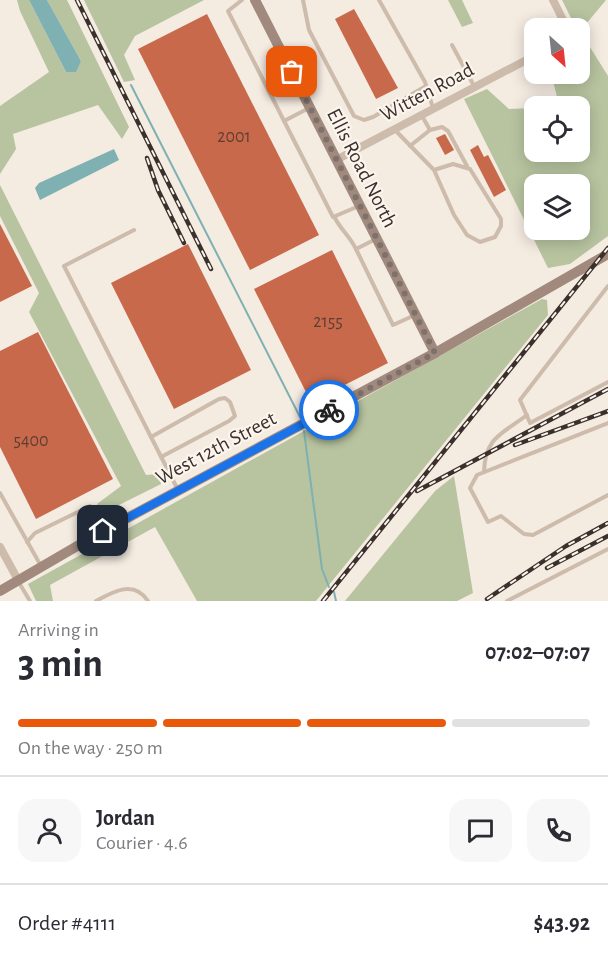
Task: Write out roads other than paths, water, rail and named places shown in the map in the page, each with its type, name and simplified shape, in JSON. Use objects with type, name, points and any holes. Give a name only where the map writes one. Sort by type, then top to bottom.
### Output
[{"type":"street","name":"Ellis Road North","points":[[255,0],[435,353]]},
{"type":"street","points":[[553,0],[562,18]]},
{"type":"street","name":"Witten Road","points":[[336,159],[524,61]]},
{"type":"street","name":"West 12th Street","points":[[0,591],[178,490],[435,353],[608,254]]},
{"type":"street","points":[[0,547],[18,580]]},
{"type":"lane","points":[[242,0],[228,11],[339,227],[347,231],[393,325],[415,314]]},
{"type":"lane","points":[[303,0],[309,30],[354,116],[364,120],[373,117],[426,86]]},
{"type":"lane","points":[[379,0],[426,86],[433,109]]},
{"type":"lane","points":[[452,45],[474,87]]},
{"type":"lane","points":[[284,122],[310,108]]},
{"type":"lane","points":[[422,115],[430,130]]},
{"type":"lane","points":[[395,129],[410,146],[434,170],[438,184],[467,235],[475,241],[488,241],[499,232],[501,219],[448,131],[442,127],[430,130],[410,146]]},
{"type":"lane","points":[[434,170],[453,164],[467,166]]},
{"type":"lane","points":[[335,218],[360,206]]},
{"type":"lane","points":[[134,230],[64,266],[178,490]]},
{"type":"lane","points":[[356,249],[376,239]]},
{"type":"lane","points":[[608,286],[520,400],[530,423],[608,382]]},
{"type":"lane","points":[[151,437],[219,399],[225,398],[230,402],[235,416],[229,421],[161,457]]},
{"type":"lane","points":[[484,472],[484,457],[489,444],[527,415]]},
{"type":"lane","points":[[608,423],[477,475],[470,488],[488,522],[501,516],[524,534],[534,534],[608,495]]},
{"type":"lane","points":[[0,493],[41,567]]},
{"type":"lane","points":[[27,542],[35,533],[90,506]]},
{"type":"lane","points":[[507,601],[608,549]]},
{"type":"lane","points":[[18,580],[30,601]]},
{"type":"lane","points":[[96,601],[128,588],[140,592],[147,601]]},
{"type":"water","points":[[29,0],[47,0],[81,61],[76,72],[66,72]]},
{"type":"water","points":[[114,149],[119,160],[40,200],[35,188],[39,183]]},
{"type":"waterway","points":[[131,85],[301,419]]},
{"type":"waterway","points":[[304,431],[322,569],[329,587]]},
{"type":"waterway","points":[[334,592],[336,601]]},
{"type":"railway","points":[[77,0],[211,269]]},
{"type":"railway","points":[[147,158],[158,190],[184,243]]},
{"type":"railway","points":[[323,601],[608,248]]},
{"type":"railway","points":[[417,491],[608,389]]},
{"type":"railway","points":[[515,445],[608,411]]},
{"type":"railway","points":[[487,599],[566,546],[608,523]]},
{"type":"railway","points":[[547,568],[608,536]]}]
